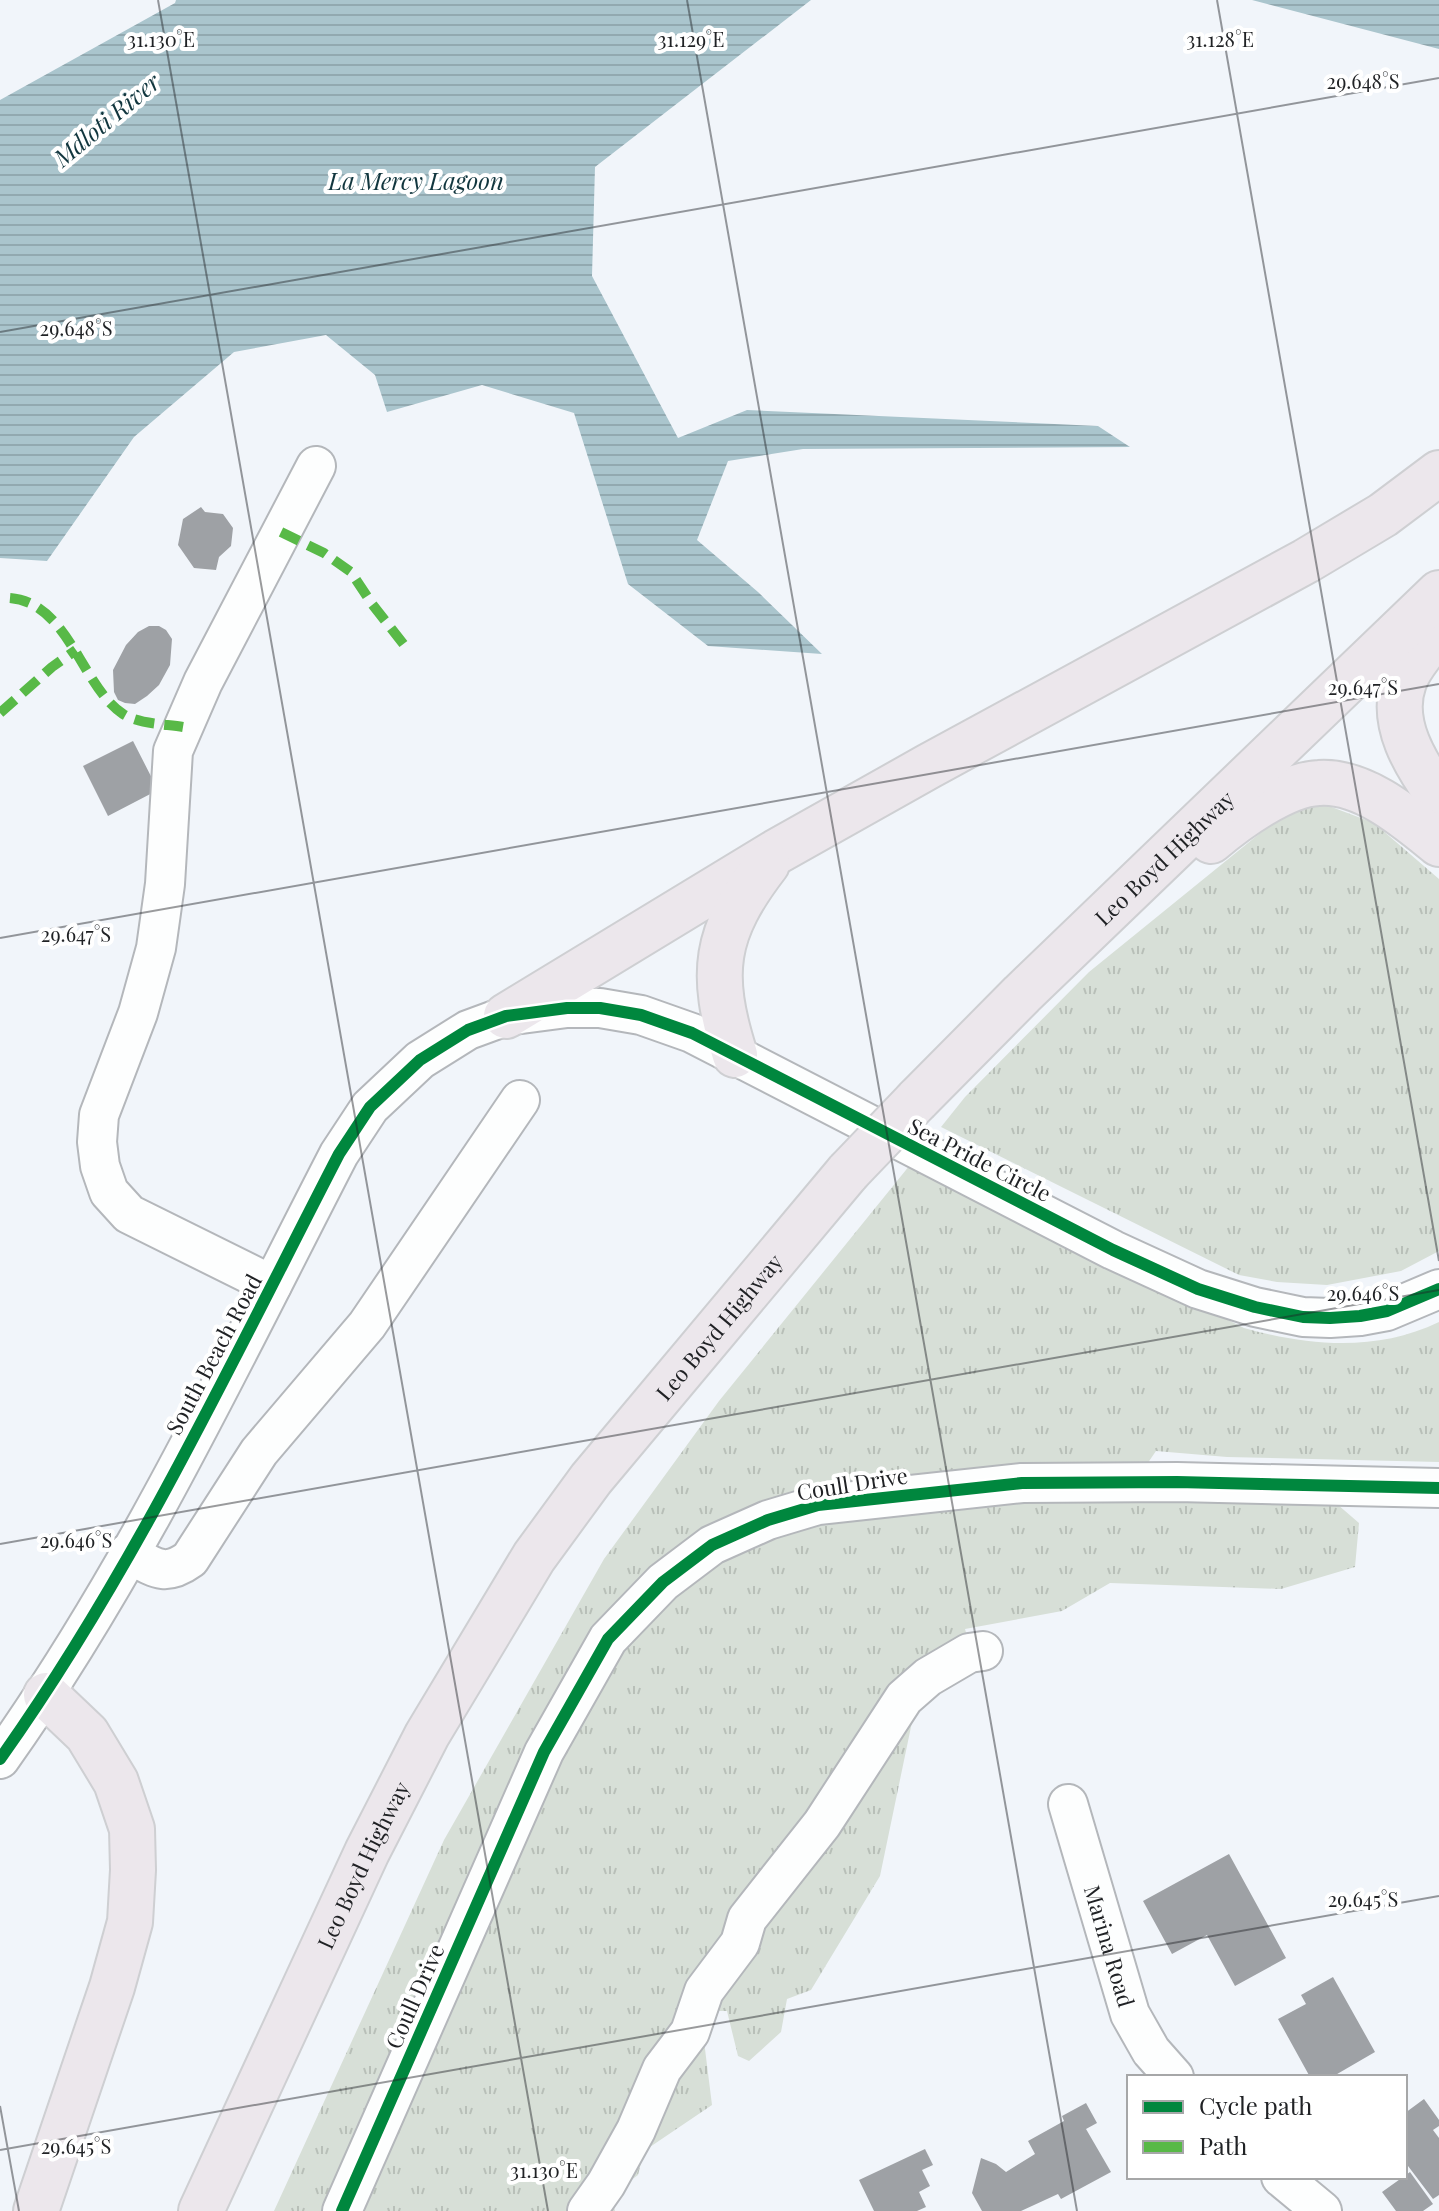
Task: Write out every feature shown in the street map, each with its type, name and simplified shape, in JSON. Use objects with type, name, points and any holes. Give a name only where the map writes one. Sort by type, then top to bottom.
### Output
[{"type":"main road","points":[[506,1016],[776,852],[1306,561],[1383,515],[1439,473]]},
{"type":"main road","name":"Leo Boyd Highway","points":[[201,2211],[367,1852],[427,1735],[534,1557],[591,1479],[848,1172],[1022,994],[1439,593]]},
{"type":"main road","points":[[1439,630],[1404,680],[1399,701],[1407,744],[1439,797]]},
{"type":"main road","points":[[1022,994],[1224,830],[1297,786],[1321,782],[1360,792],[1386,805],[1439,844]]},
{"type":"main road","points":[[735,1055],[722,1014],[718,979],[721,947],[731,918],[776,852]]},
{"type":"main road","points":[[36,2211],[112,1987],[130,1922],[133,1870],[132,1829],[116,1782],[87,1734],[46,1695]]},
{"type":"street","points":[[272,1285],[129,1214],[109,1192],[100,1166],[97,1142],[99,1115],[138,1013],[156,948],[165,884],[173,751],[203,682],[316,466]]},
{"type":"street","name":"Sea Pride Circle","points":[[506,1016],[567,1008],[600,1008],[641,1015],[692,1033],[1099,1243],[1198,1289],[1255,1307],[1303,1317],[1360,1316],[1387,1311],[1439,1289]]},
{"type":"street","name":"South Beach Road","points":[[0,1759],[46,1695],[128,1553],[339,1154],[370,1107],[440,1045],[468,1030],[506,1016]]},
{"type":"street","points":[[128,1553],[165,1570],[177,1569],[190,1559],[259,1452],[367,1325],[520,1100]]},
{"type":"street","name":"Coull Drive","points":[[342,2211],[544,1752],[608,1639],[663,1582],[712,1545],[768,1520],[818,1505],[1022,1483],[1177,1482],[1439,1488]]},
{"type":"street","points":[[587,2211],[636,2130],[662,2069],[690,2032],[704,1991],[740,1943],[747,1919],[822,1824],[904,1698],[928,1677],[969,1653],[983,1651]]},
{"type":"street","name":"Marina Road","points":[[1068,1804],[1130,2014],[1151,2051],[1172,2075]]},
{"type":"street","points":[[1283,2179],[1322,2211]]},
{"type":"green space","points":[[1321,803],[1374,823],[1439,879],[1439,1251],[1401,1271],[1327,1285],[1277,1282],[1239,1275],[941,1127],[965,1097],[1089,972],[1285,813]]},
{"type":"green space","points":[[914,1160],[1244,1328],[1293,1339],[1343,1343],[1392,1338],[1439,1322],[1439,1462],[1227,1457],[1156,1451],[1143,1470],[1330,1498],[1359,1523],[1355,1567],[1281,1589],[1110,1583],[1062,1611],[965,1629],[976,1668],[931,1691],[912,1722],[880,1876],[811,1990],[787,1999],[781,2032],[749,2061],[738,2056],[727,2011],[716,2011],[704,2041],[712,2105],[644,2151],[638,2175],[611,2195],[615,2211],[274,2211],[444,1840],[604,1559],[719,1401]]},
{"type":"water","name":"La Mercy Lagoon","points":[[176,0],[811,0],[595,167],[592,276],[678,438],[747,410],[1098,426],[1130,447],[803,449],[728,461],[697,540],[758,592],[822,654],[708,646],[628,584],[574,413],[482,385],[387,412],[375,375],[326,335],[234,352],[134,437],[47,561],[0,558],[0,100]]},
{"type":"water","points":[[1252,0],[1439,0],[1439,49]]},
{"type":"building","points":[[201,507],[205,512],[223,514],[233,528],[231,546],[219,557],[216,570],[194,568],[178,545],[183,519]]},
{"type":"building","points":[[149,626],[159,626],[172,639],[170,665],[159,685],[147,696],[135,704],[125,703],[118,700],[114,692],[113,670],[126,645]]},
{"type":"building","points":[[133,741],[158,790],[108,816],[83,766]]},
{"type":"building","points":[[1229,1854],[1286,1958],[1235,1986],[1207,1935],[1172,1954],[1143,1901]]},
{"type":"building","points":[[1333,1977],[1375,2052],[1335,2075],[1309,2075],[1278,2019],[1306,2004],[1301,1995]]},
{"type":"building","points":[[1424,2099],[1439,2120],[1439,2126],[1433,2130],[1439,2138],[1439,2195],[1433,2199],[1407,2165],[1407,2112]]},
{"type":"building","points":[[1086,2103],[1097,2123],[1086,2129],[1111,2172],[1061,2199],[1058,2194],[1021,2211],[982,2211],[972,2193],[981,2158],[1006,2172],[1035,2154],[1028,2141],[1064,2121],[1062,2116]]},
{"type":"building","points":[[925,2149],[933,2165],[922,2170],[930,2186],[919,2192],[926,2207],[917,2211],[874,2211],[859,2180]]},
{"type":"building","points":[[1410,2172],[1433,2204],[1423,2211],[1396,2211],[1382,2192],[1400,2179],[1407,2179]]},
{"type":"marked path","points":[[281,532],[324,553],[351,572],[405,646]]},
{"type":"marked path","points":[[10,598],[30,603],[47,614],[73,647],[96,685],[123,714],[144,722],[183,727]]},
{"type":"marked path","points":[[0,713],[76,650]]},
{"type":"cycle path","points":[[0,1759],[95,1614],[138,1539],[339,1154],[370,1107],[420,1060],[468,1030],[506,1016],[567,1008],[600,1008],[641,1015],[692,1033],[1113,1250],[1198,1289],[1255,1307],[1303,1317],[1360,1316],[1387,1311],[1439,1289]]},
{"type":"cycle path","points":[[342,2211],[544,1752],[608,1639],[663,1582],[712,1545],[768,1520],[818,1505],[1022,1483],[1177,1482],[1439,1488]]},
{"type":"water label","name":"Mdloti River","points":[[106,119]]}]
